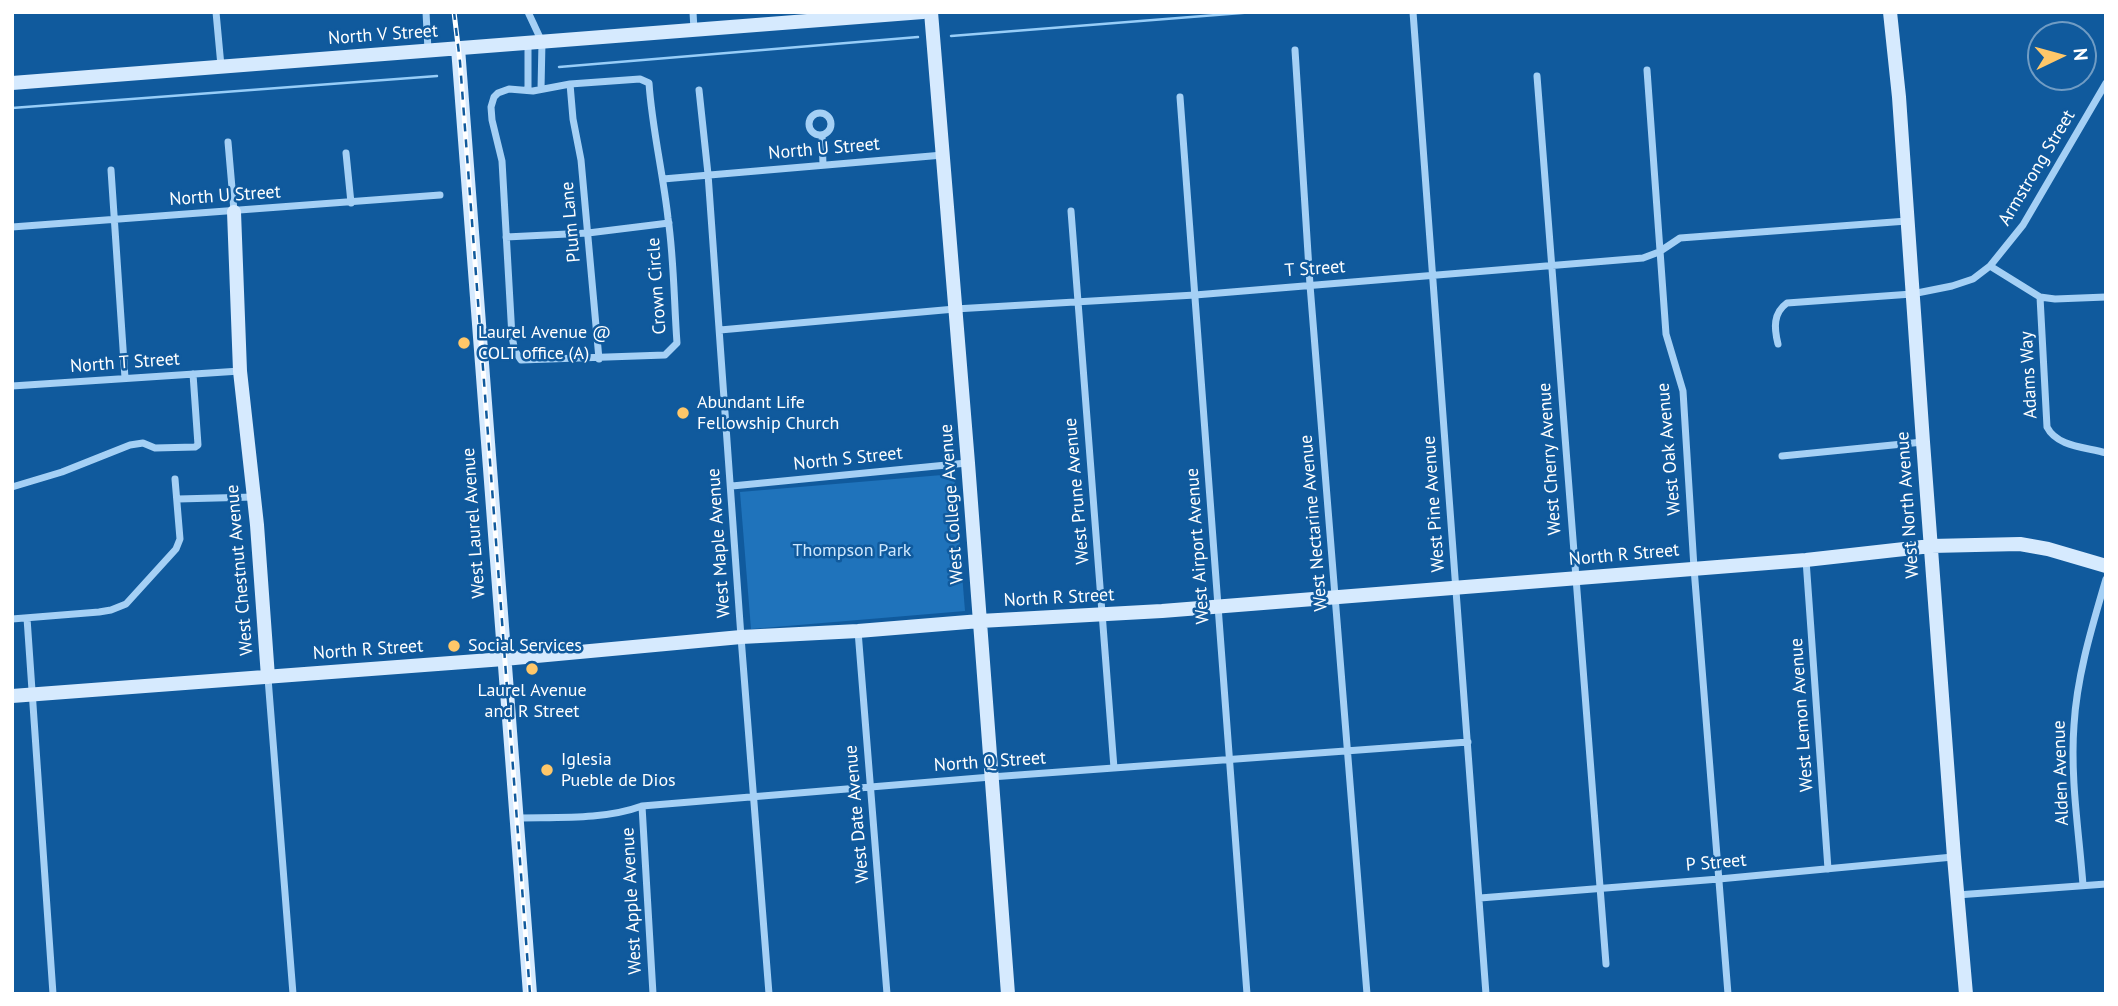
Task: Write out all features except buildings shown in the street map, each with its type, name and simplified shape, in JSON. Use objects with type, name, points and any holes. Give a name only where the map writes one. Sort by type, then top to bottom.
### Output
[{"type":"street","points":[[216,12],[221,67]]},
{"type":"street","points":[[426,12],[428,51]]},
{"type":"street","points":[[528,12],[541,89]]},
{"type":"street","points":[[693,12],[694,30]]},
{"type":"street","name":"North V Street","points":[[12,83],[923,12]]},
{"type":"street","name":"West College Avenue","points":[[931,12],[1008,994]]},
{"type":"street","name":"West Pine Avenue","points":[[1413,12],[1486,994]]},
{"type":"street","name":"West North Avenue","points":[[1891,12],[1966,994]]},
{"type":"street","points":[[527,90],[535,42]]},
{"type":"street","name":"West Laurel Avenue","points":[[458,48],[530,994]]},
{"type":"street","name":"West Nectarine Avenue","points":[[1295,50],[1310,285],[1367,994]]},
{"type":"street","name":"West Oak Avenue","points":[[1647,70],[1666,334],[1683,391],[1694,568],[1728,994]]},
{"type":"street","name":"West Cherry Avenue","points":[[1536,76],[1606,964]]},
{"type":"street","name":"Crown Circle","points":[[640,79],[649,83],[669,223],[677,343],[665,355],[520,360],[515,351],[502,160],[491,107],[494,97],[509,89],[541,89],[640,79]]},
{"type":"street","name":"Armstrong Street","points":[[1778,344],[1776,315],[1787,303],[1912,294],[1973,279],[1990,266],[2023,225],[2106,83]]},
{"type":"street","name":"Plum Lane","points":[[570,84],[573,119],[582,160],[599,359]]},
{"type":"street","name":"West Maple Avenue","points":[[699,90],[708,174],[769,994]]},
{"type":"street","name":"West Airport Avenue","points":[[1180,97],[1247,994]]},
{"type":"street","points":[[822,135],[823,165]]},
{"type":"street","name":"West Chestnut Avenue","points":[[228,142],[234,212],[240,371],[258,537],[293,994]]},
{"type":"street","points":[[346,153],[351,202]]},
{"type":"street","name":"North U Street","points":[[663,178],[943,155]]},
{"type":"street","points":[[111,170],[125,378]]},
{"type":"street","name":"North U Street","points":[[12,227],[440,195]]},
{"type":"street","name":"West Prune Avenue","points":[[1071,211],[1114,768]]},
{"type":"street","name":"T Street","points":[[720,330],[955,309],[1195,295],[1643,258],[1659,252],[1681,238],[1907,221]]},
{"type":"street","points":[[506,237],[588,233],[669,223]]},
{"type":"street","points":[[1990,266],[2040,297],[2106,297]]},
{"type":"street","name":"Adams Way","points":[[2040,297],[2047,427],[2051,435],[2060,441],[2106,453]]},
{"type":"street","name":"North T Street","points":[[13,386],[240,371]]},
{"type":"street","points":[[12,487],[62,472],[130,445],[143,443],[155,448],[195,447],[198,444],[193,374]]},
{"type":"street","points":[[12,378],[13,386]]},
{"type":"street","points":[[1782,456],[1923,442]]},
{"type":"street","name":"North S Street","points":[[732,486],[968,463]]},
{"type":"street","points":[[12,619],[99,612],[125,604],[176,549],[180,539],[176,479]]},
{"type":"street","points":[[178,499],[254,497]]},
{"type":"street","name":"North R Street","points":[[12,696],[504,659],[741,637],[1103,615],[1575,579],[1807,560],[1931,546],[2020,544],[2106,566]]},
{"type":"street","name":"West Lemon Avenue","points":[[1807,560],[1828,869]]},
{"type":"street","name":"Alden Avenue","points":[[2083,885],[2073,756],[2074,725],[2082,668],[2106,579]]},
{"type":"street","points":[[27,618],[53,994]]},
{"type":"street","name":"West Date Avenue","points":[[858,631],[887,994]]},
{"type":"street","name":"North Q Street","points":[[516,818],[626,812],[642,806],[991,777],[1468,742]]},
{"type":"street","name":"West Apple Avenue","points":[[642,806],[653,994]]},
{"type":"street","name":"P Street","points":[[1480,898],[1954,857]]},
{"type":"street","points":[[1957,895],[2106,884]]},
{"type":"green space","name":"Thompson Park","points":[[954,474],[965,611],[751,629],[740,492]]},
{"type":"waterway","points":[[951,36],[1254,12]]},
{"type":"waterway","points":[[559,67],[918,37]]},
{"type":"waterway","points":[[12,108],[437,76]]},
{"type":"railway","points":[[454,12],[460,62],[530,994]]},
{"type":"place","name":"Laurel Avenue @ COLT office (A)","points":[[464,343]]},
{"type":"place","name":"Abundant Life Fellowship Church","points":[[683,413]]},
{"type":"place","name":"Social Services","points":[[454,646]]},
{"type":"place","name":"Laurel Avenue and R Street","points":[[532,669]]},
{"type":"place","name":"Iglesia Pueble de Dios","points":[[547,770]]}]
